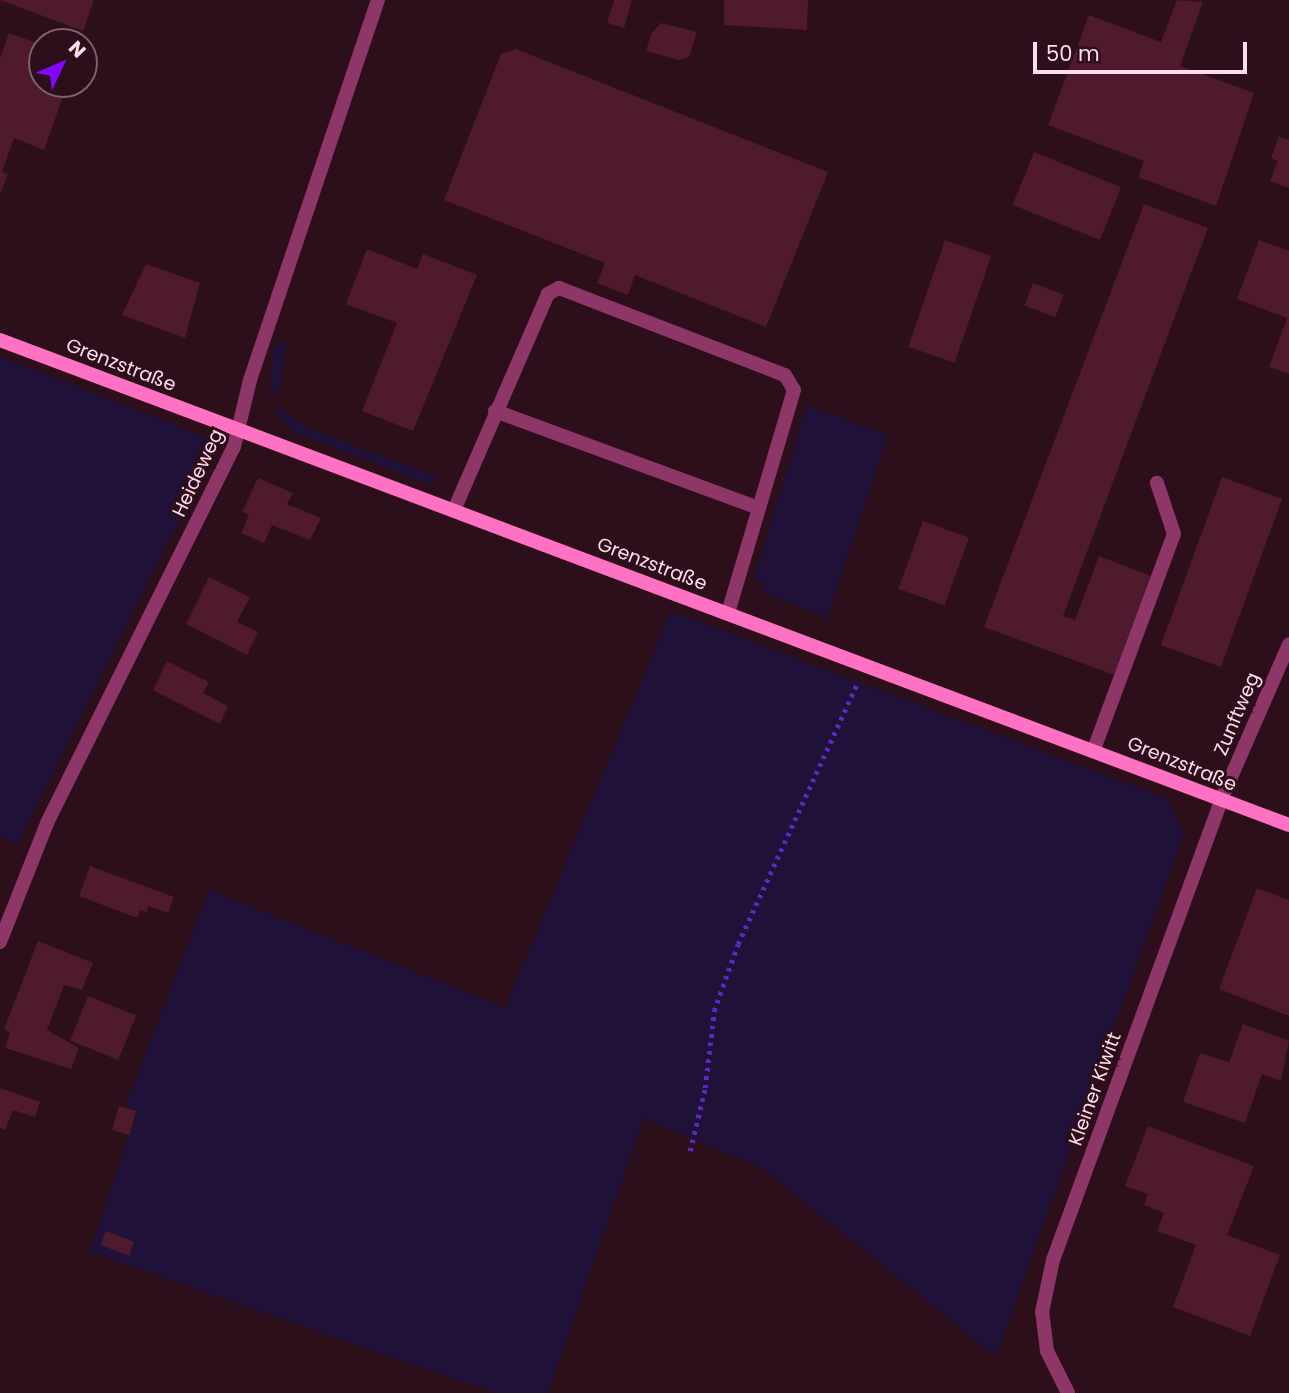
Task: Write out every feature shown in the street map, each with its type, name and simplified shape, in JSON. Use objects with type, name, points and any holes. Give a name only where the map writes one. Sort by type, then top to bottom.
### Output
[{"type":"street","name":"Heideweg","points":[[0,942],[47,822],[239,431],[250,380],[378,0]]},
{"type":"street","points":[[454,510],[548,294],[559,288],[785,375],[794,390],[728,613]]},
{"type":"street","name":"Grenzstraße","points":[[0,340],[1094,749],[1289,825]]},
{"type":"street","points":[[495,411],[759,508]]},
{"type":"street","points":[[1094,749],[1174,534],[1157,483]]},
{"type":"street","name":"Zunftweg","points":[[1221,800],[1289,644]]},
{"type":"street","name":"Kleiner Kiwitt","points":[[1068,1393],[1047,1351],[1044,1325],[1053,1260],[1221,800]]},
{"type":"path","points":[[691,1151],[705,1088],[714,1011],[738,944],[866,664]]},
{"type":"shaded area","points":[[287,340],[279,391],[270,395],[273,349]]},
{"type":"shaded area","points":[[0,356],[218,442],[18,844],[0,836]]},
{"type":"shaded area","points":[[807,405],[888,435],[827,617],[762,592],[763,582],[754,578]]},
{"type":"shaded area","points":[[279,407],[305,427],[439,478],[431,485],[296,433],[275,411]]},
{"type":"shaded area","points":[[671,611],[1168,799],[1184,833],[996,1357],[762,1168],[644,1118],[548,1393],[495,1393],[90,1252],[137,1113],[126,1104],[209,890],[505,1008]]},
{"type":"building","points":[[0,0],[94,0],[84,28],[75,28]]},
{"type":"building","points":[[614,0],[632,0],[624,28],[607,23]]},
{"type":"building","points":[[724,0],[808,0],[807,30],[724,25]]},
{"type":"building","points":[[1177,0],[1203,2],[1180,66],[1254,93],[1216,206],[1138,177],[1144,161],[1048,125],[1089,15],[1161,42]]},
{"type":"building","points":[[661,23],[697,32],[689,57],[679,60],[646,51],[651,34]]},
{"type":"building","points":[[9,33],[28,40],[28,98],[63,98],[44,150],[14,138],[2,172],[8,174],[0,194],[0,58]]},
{"type":"building","points":[[516,49],[828,172],[766,327],[635,275],[628,295],[597,283],[605,263],[444,200],[501,54]]},
{"type":"building","points":[[1279,136],[1289,140],[1289,188],[1270,181],[1278,161],[1271,158]]},
{"type":"building","points":[[1034,152],[1121,187],[1100,240],[1013,205]]},
{"type":"building","points":[[1144,204],[1208,228],[1063,616],[1075,620],[1099,556],[1151,576],[1114,675],[984,627]]},
{"type":"building","points":[[945,240],[991,256],[955,363],[908,347]]},
{"type":"building","points":[[1259,240],[1289,251],[1289,374],[1269,367],[1287,318],[1237,299]]},
{"type":"building","points":[[367,249],[417,269],[423,254],[477,275],[413,431],[362,411],[397,323],[346,304]]},
{"type":"building","points":[[146,264],[200,283],[185,338],[122,315]]},
{"type":"building","points":[[1033,283],[1064,295],[1055,317],[1024,305]]},
{"type":"building","points":[[1222,477],[1282,499],[1221,667],[1161,645]]},
{"type":"building","points":[[258,478],[293,493],[287,504],[321,518],[310,540],[272,525],[264,543],[241,533],[249,515],[242,512]]},
{"type":"building","points":[[923,521],[969,538],[944,605],[898,589]]},
{"type":"building","points":[[209,577],[250,597],[237,622],[258,632],[247,655],[186,624]]},
{"type":"building","points":[[167,661],[209,682],[203,693],[228,706],[220,724],[153,690]]},
{"type":"building","points":[[90,866],[174,897],[168,913],[148,906],[147,912],[140,910],[137,918],[79,896]]},
{"type":"building","points":[[1257,888],[1289,900],[1289,1016],[1219,989]]},
{"type":"building","points":[[38,941],[93,963],[82,990],[64,985],[47,1030],[79,1048],[71,1069],[5,1048],[10,1032],[4,1029]]},
{"type":"building","points":[[88,996],[136,1015],[118,1060],[70,1041]]},
{"type":"building","points":[[1243,1024],[1289,1041],[1281,1081],[1262,1074],[1245,1123],[1183,1102],[1200,1053],[1229,1062]]},
{"type":"building","points":[[0,1088],[40,1102],[35,1117],[13,1110],[5,1130],[0,1128]]},
{"type":"building","points":[[119,1106],[136,1111],[129,1135],[112,1130]]},
{"type":"building","points":[[1148,1126],[1254,1166],[1227,1235],[1280,1255],[1250,1336],[1173,1307],[1196,1245],[1157,1231],[1164,1213],[1144,1205],[1148,1194],[1125,1186]]},
{"type":"building","points":[[106,1231],[134,1242],[129,1256],[101,1245]]}]
